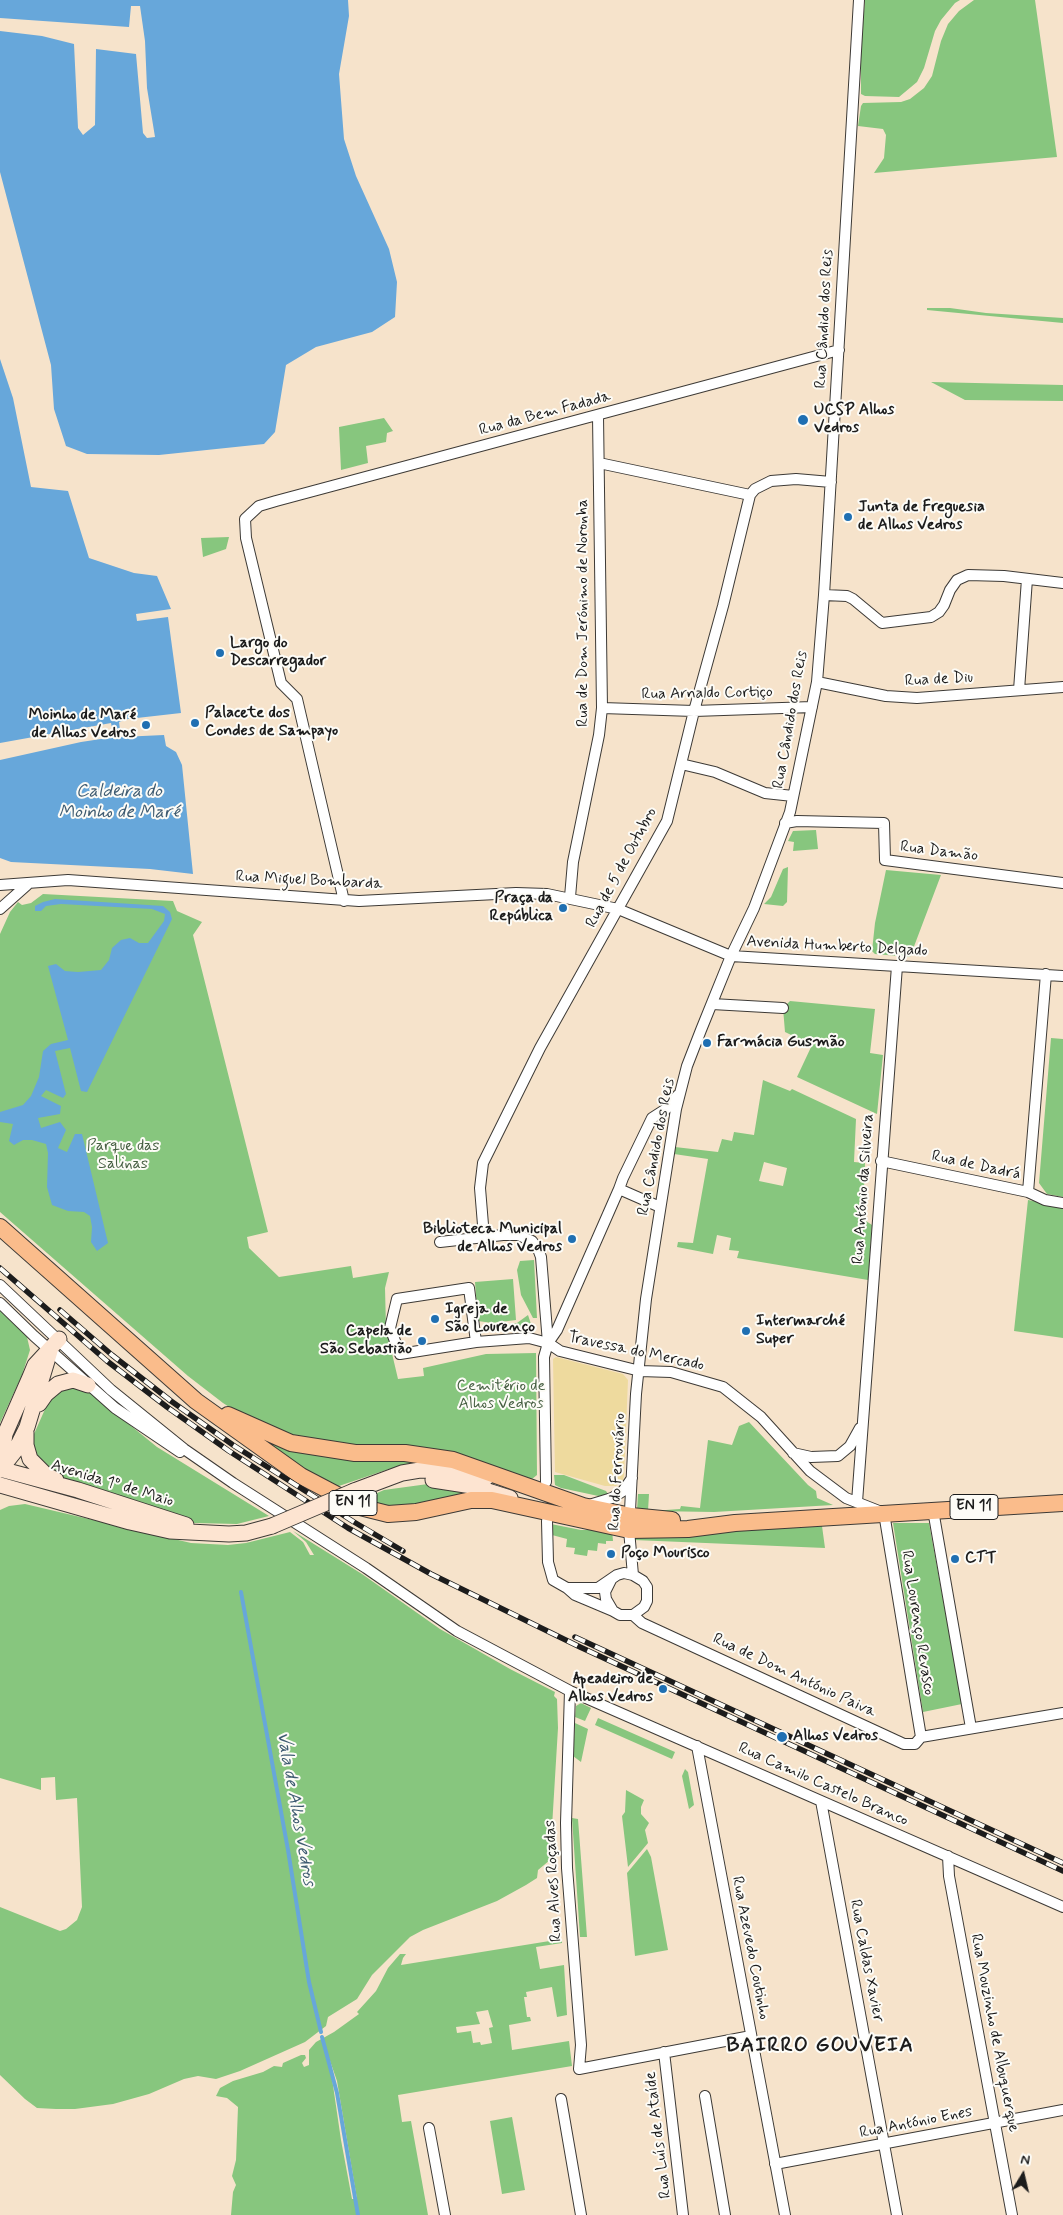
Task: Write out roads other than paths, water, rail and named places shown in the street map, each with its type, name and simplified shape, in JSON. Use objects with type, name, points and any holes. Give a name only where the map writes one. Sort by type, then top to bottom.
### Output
[{"type":"main road","name":"EN 11","points":[[0,1227],[196,1401],[301,1476],[360,1507],[388,1514],[416,1512],[471,1500],[492,1500],[542,1516],[630,1523],[736,1523],[1063,1503]]},
{"type":"main road","points":[[0,1469],[15,1450],[29,1420],[55,1345]]},
{"type":"main road","points":[[0,1469],[3,1436],[35,1365],[55,1345]]},
{"type":"main road","points":[[78,1490],[45,1474],[36,1467],[30,1459],[26,1444],[29,1420],[46,1394],[58,1384],[73,1380],[88,1385]]},
{"type":"main road","name":"EN 11","points":[[196,1401],[291,1443],[355,1453],[424,1455],[460,1462],[515,1484],[630,1523]]},
{"type":"main road","name":"Avenida 1º de Maio","points":[[0,1469],[78,1490],[213,1534]]},
{"type":"main road","points":[[377,1482],[420,1470],[440,1470],[515,1484]]},
{"type":"main road","points":[[377,1482],[416,1479],[447,1480],[472,1486],[542,1516]]},
{"type":"main road","name":"Avenida 1º de Maio","points":[[0,1485],[130,1522],[170,1531],[213,1534],[246,1533],[272,1526],[377,1482]]},
{"type":"street","name":"Rua Cândido dos Reis","points":[[640,1371],[646,1300],[670,1139],[687,1066],[731,956],[754,908],[785,823],[793,796],[817,682],[831,482],[859,0]]},
{"type":"street","name":"Rua da Bem Fadada","points":[[344,901],[297,699],[281,683],[246,538],[245,519],[259,506],[839,350]]},
{"type":"street","name":"Rua de Dom Jerónimo de Noronha","points":[[570,898],[574,862],[599,735],[602,708],[598,416]]},
{"type":"street","points":[[599,464],[750,495],[771,481],[796,479],[831,482]]},
{"type":"street","name":"Rua de 5 de Outubro","points":[[484,1236],[480,1188],[483,1163],[540,1048],[667,821],[750,495]]},
{"type":"street","points":[[824,595],[847,596],[882,623],[931,617],[939,612],[950,590],[958,580],[968,574],[1063,583]]},
{"type":"street","points":[[1019,690],[1027,579]]},
{"type":"street","name":"Rua de Diu","points":[[817,682],[886,696],[917,698],[1063,687]]},
{"type":"street","name":"Rua Arnaldo Cortiço","points":[[602,708],[694,711],[812,707]]},
{"type":"street","points":[[681,764],[715,772],[765,793],[793,796]]},
{"type":"street","name":"Rua Damão","points":[[785,823],[797,821],[884,823],[885,860],[1063,883]]},
{"type":"street","name":"Rua Miguel Bombarda","points":[[0,885],[68,880],[344,901],[528,893],[570,898],[618,909]]},
{"type":"street","points":[[0,908],[27,884]]},
{"type":"street","name":"Avenida Humberto Delgado","points":[[618,909],[731,956],[1063,976]]},
{"type":"street","name":"Rua António da Silveira","points":[[857,1502],[897,966]]},
{"type":"street","points":[[1028,1192],[1046,974]]},
{"type":"street","points":[[712,1004],[783,1008]]},
{"type":"street","points":[[546,1482],[544,1357],[548,1343],[557,1330],[623,1178],[652,1118],[666,1109],[681,1092]]},
{"type":"street","name":"Rua de Dadrá","points":[[881,1161],[1028,1192],[1046,1200],[1063,1204]]},
{"type":"street","points":[[619,1189],[660,1207]]},
{"type":"street","points":[[440,1242],[484,1236],[518,1235],[532,1241],[538,1249],[541,1258],[548,1343]]},
{"type":"street","points":[[0,1285],[55,1345],[88,1385],[115,1408],[149,1433],[233,1483]]},
{"type":"street","name":"Travessa do Mercado","points":[[476,1342],[469,1288],[396,1299],[390,1328],[400,1354],[476,1342],[529,1338],[548,1343],[560,1351],[640,1371],[671,1372],[723,1387],[761,1417],[810,1471],[846,1498],[884,1513]]},
{"type":"street","points":[[0,1303],[184,1449],[233,1483]]},
{"type":"street","name":"Rua do Ferroviário","points":[[633,1575],[630,1523],[636,1394],[640,1371]]},
{"type":"street","name":"Rua António da Silveira","points":[[793,1453],[819,1457],[838,1456],[850,1446],[858,1433],[863,1415]]},
{"type":"street","points":[[583,1506],[612,1498],[623,1491],[632,1477]]},
{"type":"street","name":"Rua Camilo Castelo Branco","points":[[233,1483],[326,1541],[456,1631],[570,1691],[948,1856],[1062,1910]]},
{"type":"street","points":[[933,1510],[971,1728]]},
{"type":"street","name":"Rua Lourenço Revasco","points":[[884,1513],[921,1737]]},
{"type":"street","points":[[542,1516],[548,1562],[553,1580],[575,1595],[620,1615],[633,1615],[644,1607],[648,1594],[643,1581],[633,1575],[624,1573],[598,1588],[567,1588]]},
{"type":"street","points":[[612,1580],[605,1592],[606,1599],[613,1611]]},
{"type":"street","name":"Rua de Dom António Paiva","points":[[633,1615],[642,1623],[904,1744],[915,1744],[921,1737],[1063,1713]]},
{"type":"street","name":"Rua Alves Roçadas","points":[[570,1691],[566,1768],[566,1850],[581,2044],[579,2069]]},
{"type":"street","name":"Rua Azevedo Coutinho","points":[[697,1746],[785,2215]]},
{"type":"street","name":"Rua Caldas Xavier","points":[[821,1801],[897,2215]]},
{"type":"street","name":"Rua Mouzinho de Albuquerque","points":[[948,1856],[949,1876],[1012,2215]]},
{"type":"street","name":"Rua Luís de Ataíde","points":[[579,2069],[751,2036]]},
{"type":"street","name":"Rua Luís de Ataíde","points":[[664,2052],[684,2215]]},
{"type":"street","points":[[705,2096],[725,2215]]},
{"type":"street","points":[[560,2099],[581,2215]]},
{"type":"street","name":"Rua António Enes","points":[[775,2164],[1063,2110]]},
{"type":"street","points":[[429,2128],[445,2215]]},
{"type":"water","points":[[0,0],[348,0],[349,16],[339,74],[344,139],[356,176],[389,249],[397,282],[395,317],[372,332],[316,347],[286,365],[275,432],[264,444],[159,455],[87,454],[66,446],[54,409],[51,365],[0,172],[0,31],[42,36],[74,44],[78,128],[83,135],[95,125],[96,49],[136,54],[143,133],[147,138],[155,137],[147,88],[145,41],[140,6],[131,6],[129,27],[0,18]]},
{"type":"water","name":"Caldeira do Moinho de Maré","points":[[0,359],[13,398],[31,487],[68,491],[89,558],[134,573],[157,576],[171,609],[136,614],[137,621],[168,617],[181,713],[128,719],[119,722],[121,737],[164,735],[166,746],[176,752],[182,765],[193,874],[150,869],[11,862],[0,858],[0,760],[81,742],[114,737],[111,723],[0,743]]},
{"type":"water","points":[[55,899],[163,906],[170,912],[172,919],[87,1092],[81,1091],[70,1048],[55,1051],[66,1094],[63,1098],[46,1090],[41,1096],[61,1106],[60,1114],[38,1118],[41,1128],[60,1122],[66,1130],[58,1148],[67,1152],[75,1134],[82,1134],[108,1243],[97,1251],[91,1242],[92,1227],[90,1216],[84,1212],[68,1211],[52,1205],[47,1187],[48,1153],[46,1144],[32,1140],[23,1140],[14,1145],[9,1141],[13,1124],[0,1122],[0,1112],[23,1105],[31,1096],[39,1077],[43,1051],[51,1044],[68,1040],[48,966],[56,964],[65,971],[78,972],[101,970],[109,960],[112,948],[121,940],[130,938],[139,943],[148,943],[164,921],[165,914],[152,909],[61,904],[46,906],[41,911],[35,911],[35,906]]},
{"type":"waterway","name":"Vala de Alhos Vedros","points":[[241,1592],[288,1850],[309,1982],[321,2032]]},
{"type":"waterway","name":"Vala de Alhos Vedros","points":[[322,2037],[337,2093],[358,2215]]},
{"type":"railway","points":[[0,1268],[107,1361],[167,1407],[229,1451],[348,1528],[431,1574],[580,1647],[1063,1871]]},
{"type":"railway","points":[[60,1310],[112,1355],[171,1401],[233,1445],[403,1551]]},
{"type":"railway","points":[[575,1637],[1063,1863]]},
{"type":"place","name":"UCSP Alhos Vedros","points":[[803,420]]},
{"type":"place","name":"Junta de Freguesia de Alhos Vedros","points":[[848,517]]},
{"type":"place","name":"Largo do Descarregador","points":[[220,653]]},
{"type":"place","name":"Palacete dos Condes de Sampayo","points":[[195,723]]},
{"type":"place","name":"Moinho de Maré de Alhos Vedros","points":[[146,725]]},
{"type":"place","name":"Praça da República","points":[[563,908]]},
{"type":"place","name":"Farmácia Gusmão","points":[[707,1043]]},
{"type":"place","name":"Biblioteca Municipal de Alhos Vedros","points":[[572,1239]]},
{"type":"place","name":"Igreja de São Lourenço","points":[[435,1319]]},
{"type":"place","name":"Intermarché Super","points":[[746,1331]]},
{"type":"place","name":"Capela de São Sebastião","points":[[422,1341]]},
{"type":"place","name":"Poço Mourisco","points":[[611,1554]]},
{"type":"place","name":"CTT","points":[[955,1559]]},
{"type":"place","name":"Apeadeiro de Alhos Vedros","points":[[663,1689]]},
{"type":"place","name":"Alhos Vedros","points":[[782,1737]]},
{"type":"district","name":"BAIRRO GOUVEIA","points":[[820,2047]]},
{"type":"park label","name":"Parque das Salinas","points":[[123,1156]]},
{"type":"park label","name":"Cemitério de Alhos Vedros","points":[[501,1396]]}]
